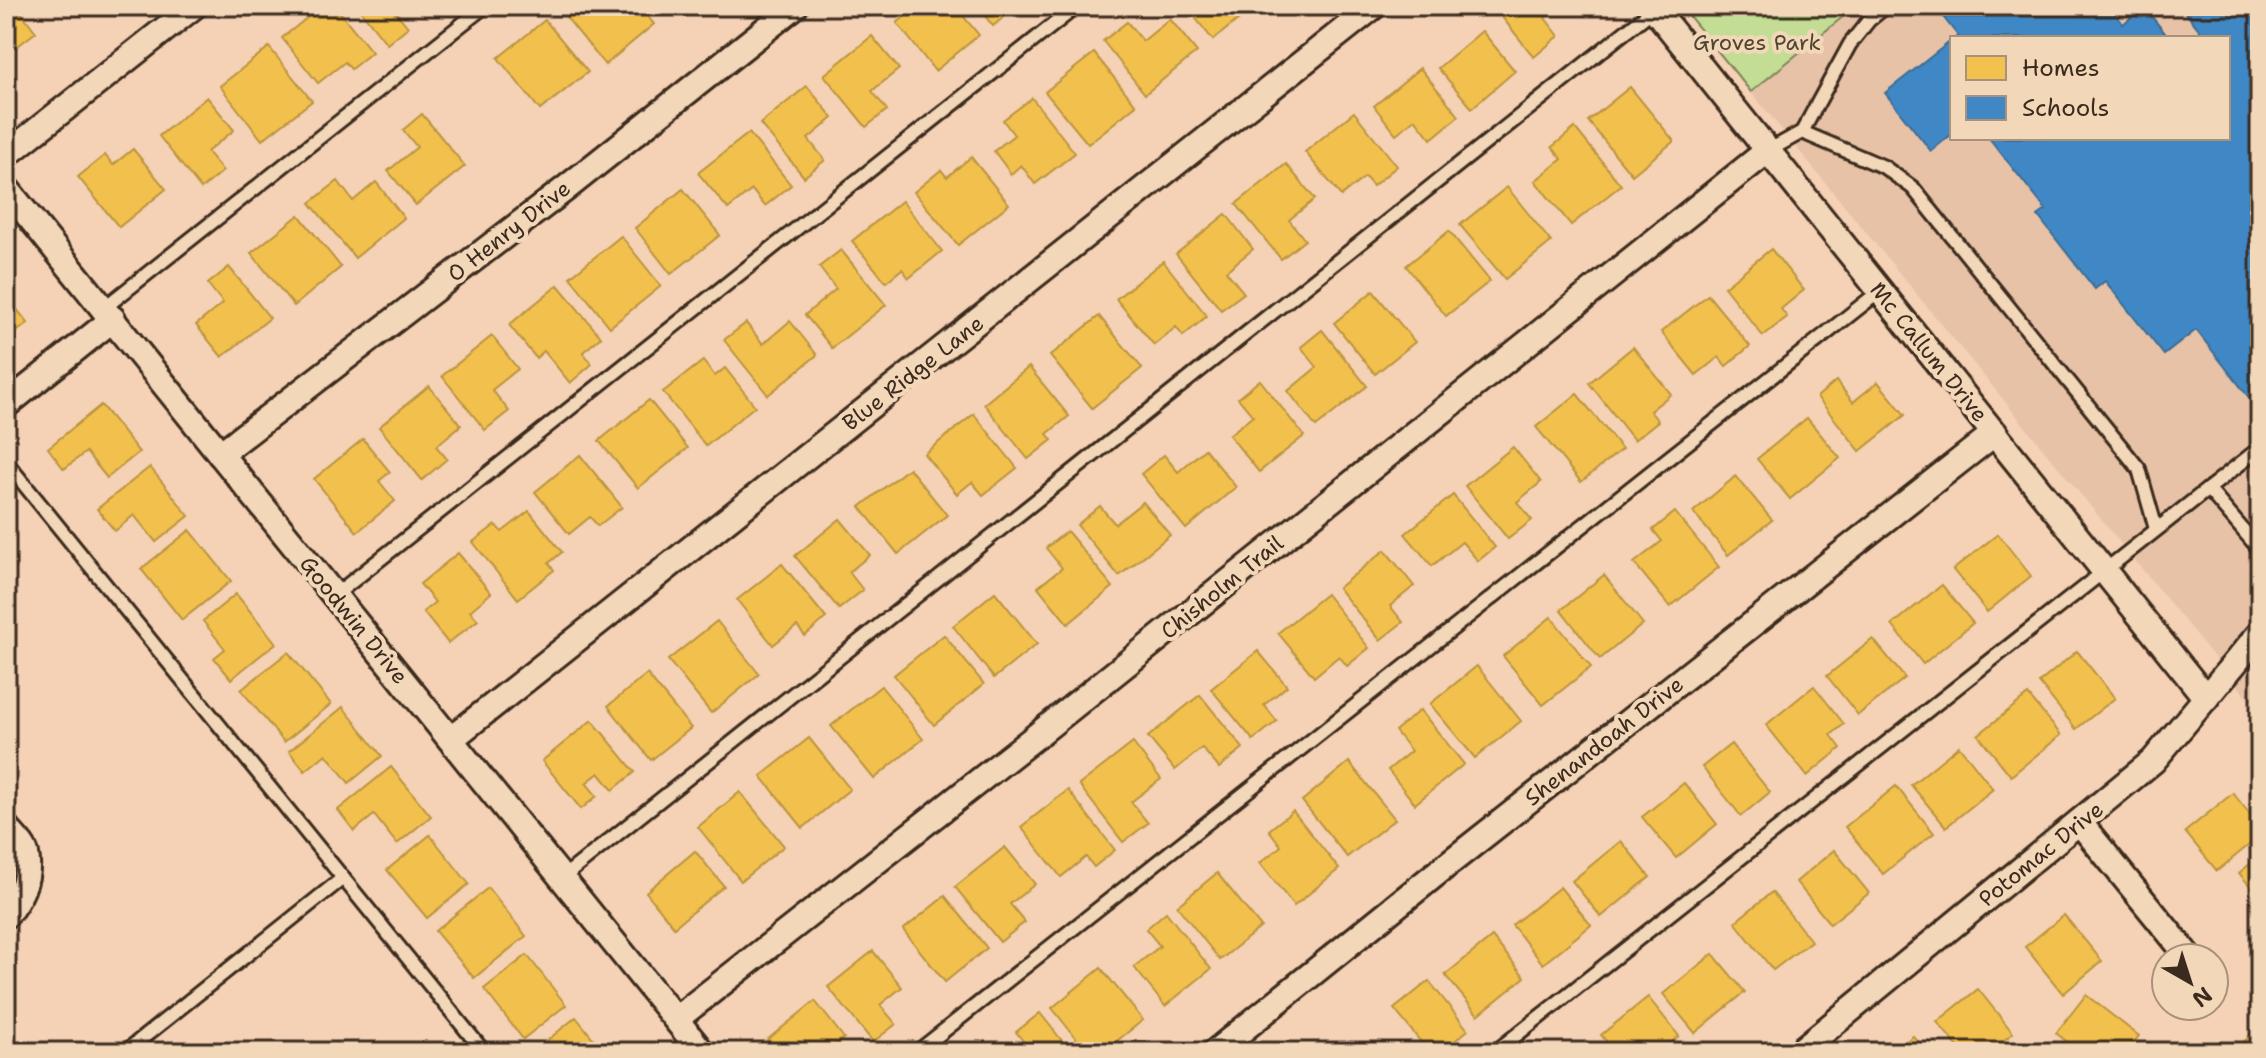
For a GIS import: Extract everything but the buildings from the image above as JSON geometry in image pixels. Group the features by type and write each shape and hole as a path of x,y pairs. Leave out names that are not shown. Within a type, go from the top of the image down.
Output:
{"street":[{"path":"6,155 194,6"},
{"name":"O Henry Drive","path":"220,454 565,189 795,6"},
{"name":"Blue Ridge Lane","path":"451,739 1374,6"},
{"name":"Mc Callum Drive","path":"1653,7 2206,698"},
{"name":"Chisholm Trail","path":"676,1019 1048,727 1766,152"},
{"name":"Goodwin Drive","path":"6,188 702,1052"},
{"path":"6,405 108,314"},
{"name":"Shenandoah Drive","path":"1215,1052 1995,433"},
{"name":"Potomac Drive","path":"1799,1052 2153,761 2260,633"},
{"path":"2080,823 2177,942"},
{"path":"6,827 26,852 26,886 6,915"}],"lane":[{"path":"108,314 485,6"},
{"path":"335,595 1077,6"},
{"path":"1766,152 1802,132 1850,44 1869,20 1886,6"},
{"path":"562,878 1653,7"},
{"path":"1802,132 1884,167 1913,188 2139,469 2156,529"},
{"path":"917,1052 1880,291"},
{"path":"1495,1052 2260,448"},
{"path":"6,462 484,1052"},
{"path":"2208,489 2260,550"},
{"path":"125,1052 343,878"}],"shaded area":[{"path":"1856,6 2260,6 2260,689 2250,701 1751,92"}],"green space":[{"name":"Groves Park","path":"1681,6 1856,6 1751,92"}]}
